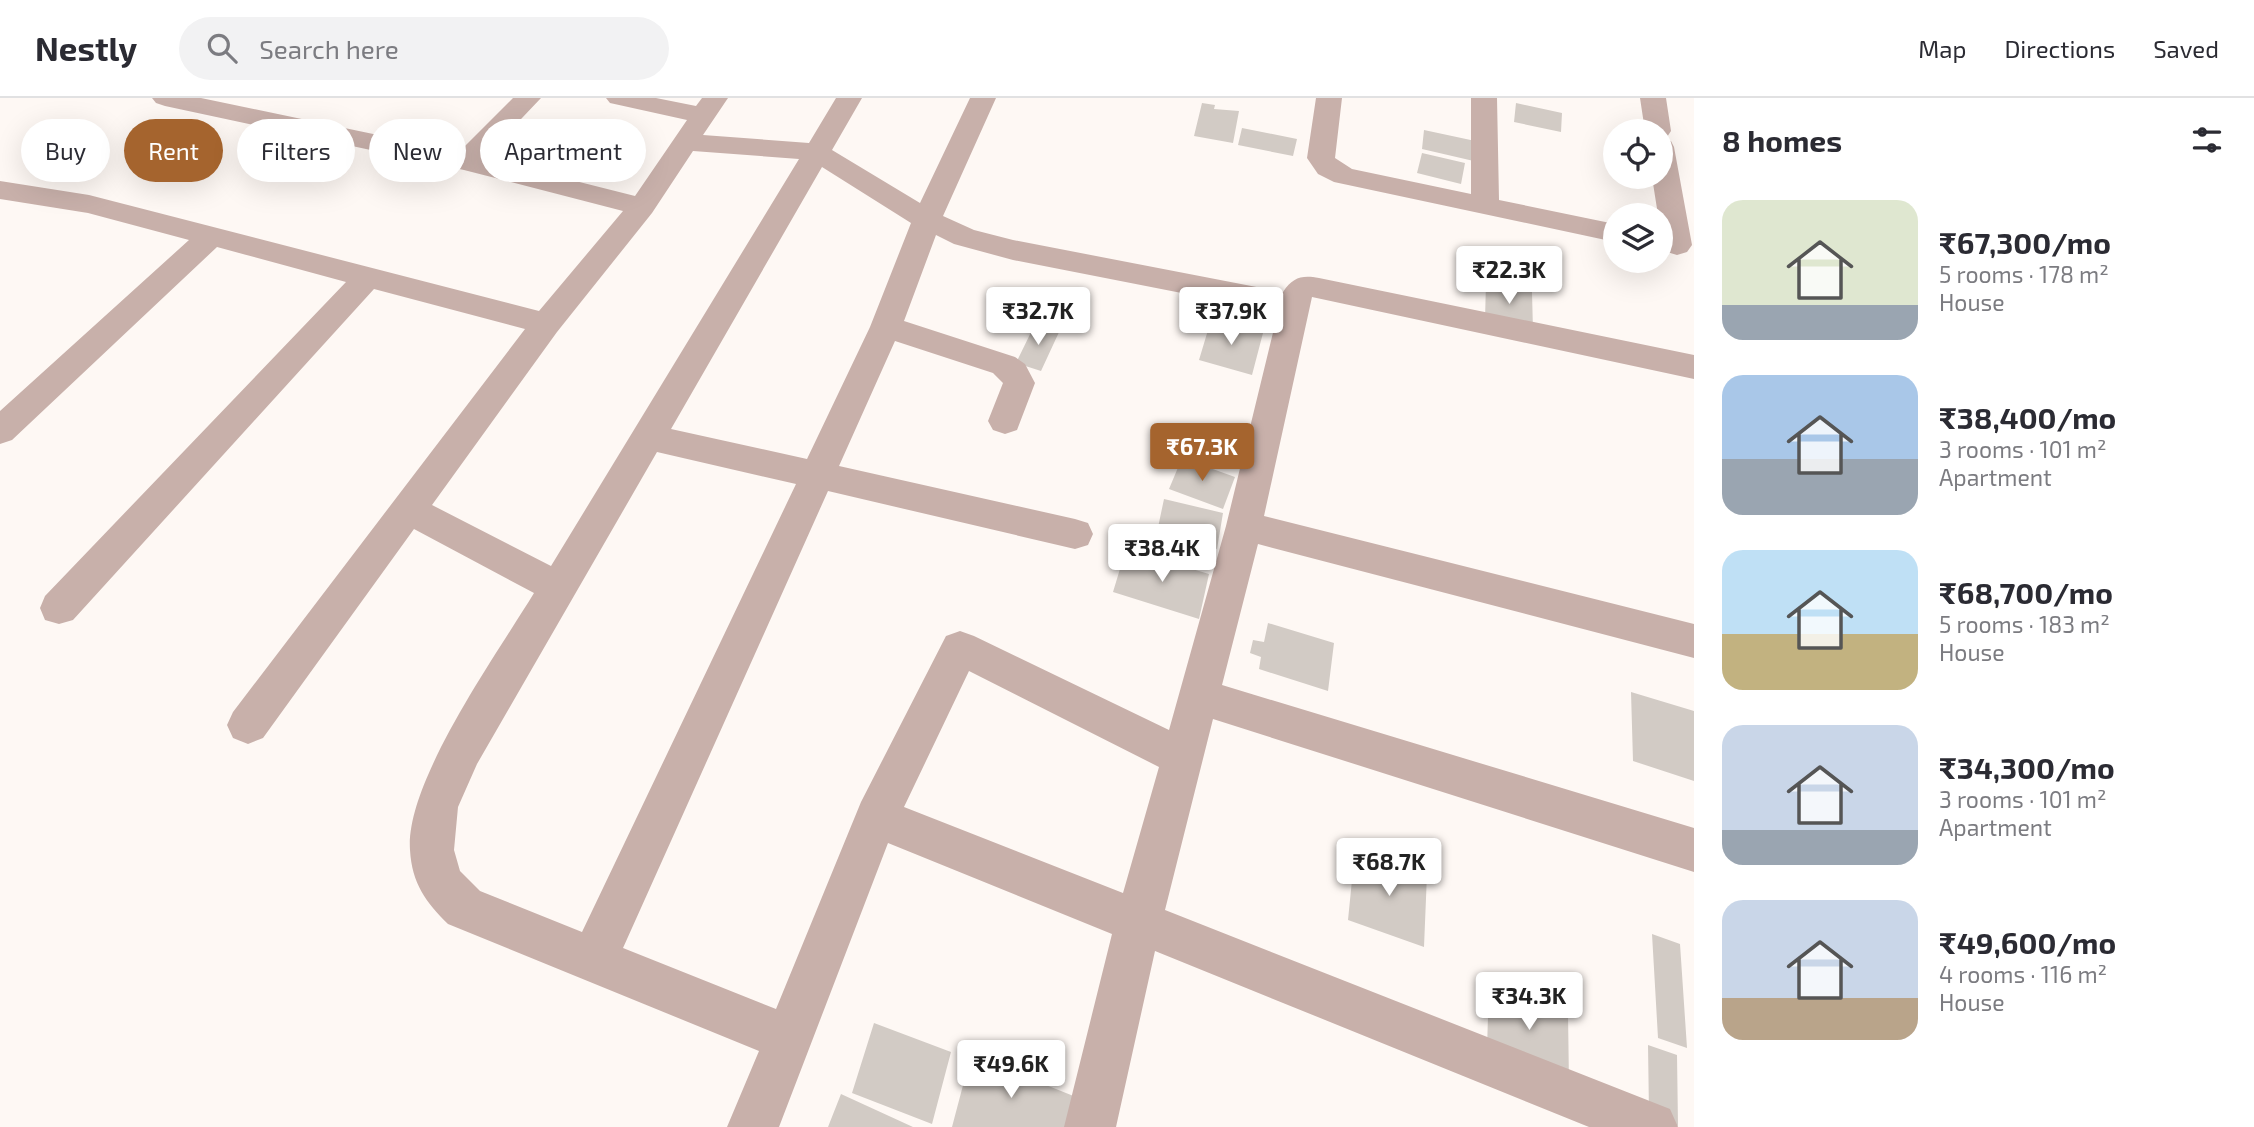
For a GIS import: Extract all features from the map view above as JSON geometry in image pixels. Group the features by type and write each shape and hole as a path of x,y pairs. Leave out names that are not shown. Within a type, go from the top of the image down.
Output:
{"street":[{"path":"165,98 369,142"},
{"path":"466,161 528,98"},
{"path":"248,725 546,324 642,207 710,107 619,98"},
{"path":"788,1038 464,908 440,884 432,850 436,807 462,750 650,438 849,98"},
{"path":"593,960 886,327 927,219 983,98"},
{"path":"1484,98 1485,206"},
{"path":"1653,98 1656,119"},
{"path":"1320,100 1321,158 1328,168 1344,176 1603,231"},
{"path":"685,143 816,152 927,219 964,237 1013,250 1295,305"},
{"path":"466,162 642,207"},
{"path":"1668,189 1677,245"},
{"path":"0,190 89,204 546,324"},
{"path":"0,431 212,236"},
{"path":"59,608 368,278"},
{"path":"1090,1127 1139,920 1244,526 1298,293 1304,286 1319,288 1694,367"},
{"path":"886,327 1004,365 1014,372 1019,383 1005,421"},
{"path":"650,438 1075,534"},
{"path":"408,509 559,589"},
{"path":"1244,526 1694,641"},
{"path":"754,1127 876,817 961,648 1182,757"},
{"path":"1198,696 1694,850"},
{"path":"876,817 1652,1127"}],"building":[{"path":"1202,103 1215,105 1214,109 1239,111 1233,143 1194,136"},
{"path":"1516,103 1562,113 1561,132 1514,122"},
{"path":"1242,128 1297,139 1293,156 1238,145"},
{"path":"1424,130 1480,142 1478,162 1422,149"},
{"path":"1422,153 1465,163 1461,184 1417,173"},
{"path":"1486,282 1532,292 1533,331 1485,320"},
{"path":"1211,320 1263,333 1252,375 1199,360"},
{"path":"1036,322 1060,330 1041,371 1016,363"},
{"path":"1182,458 1235,477 1223,509 1169,489"},
{"path":"1164,499 1223,513 1217,549 1203,545 1200,563 1153,551"},
{"path":"1126,549 1209,574 1199,619 1113,592"},
{"path":"1268,623 1334,643 1328,691 1259,669 1261,657 1250,653 1253,640 1264,642"},
{"path":"1631,692 1694,711 1694,781 1633,761"},
{"path":"1355,850 1427,874 1424,947 1348,920"},
{"path":"1652,934 1680,944 1687,1048 1658,1038"},
{"path":"1489,983 1568,1013 1569,1083 1487,1049"},
{"path":"874,1023 951,1052 932,1124 852,1093"},
{"path":"1648,1045 1677,1055 1678,1126 1649,1114"},
{"path":"971,1055 1081,1099 1075,1127 952,1127"},
{"path":"841,1094 913,1127 828,1127"}]}
